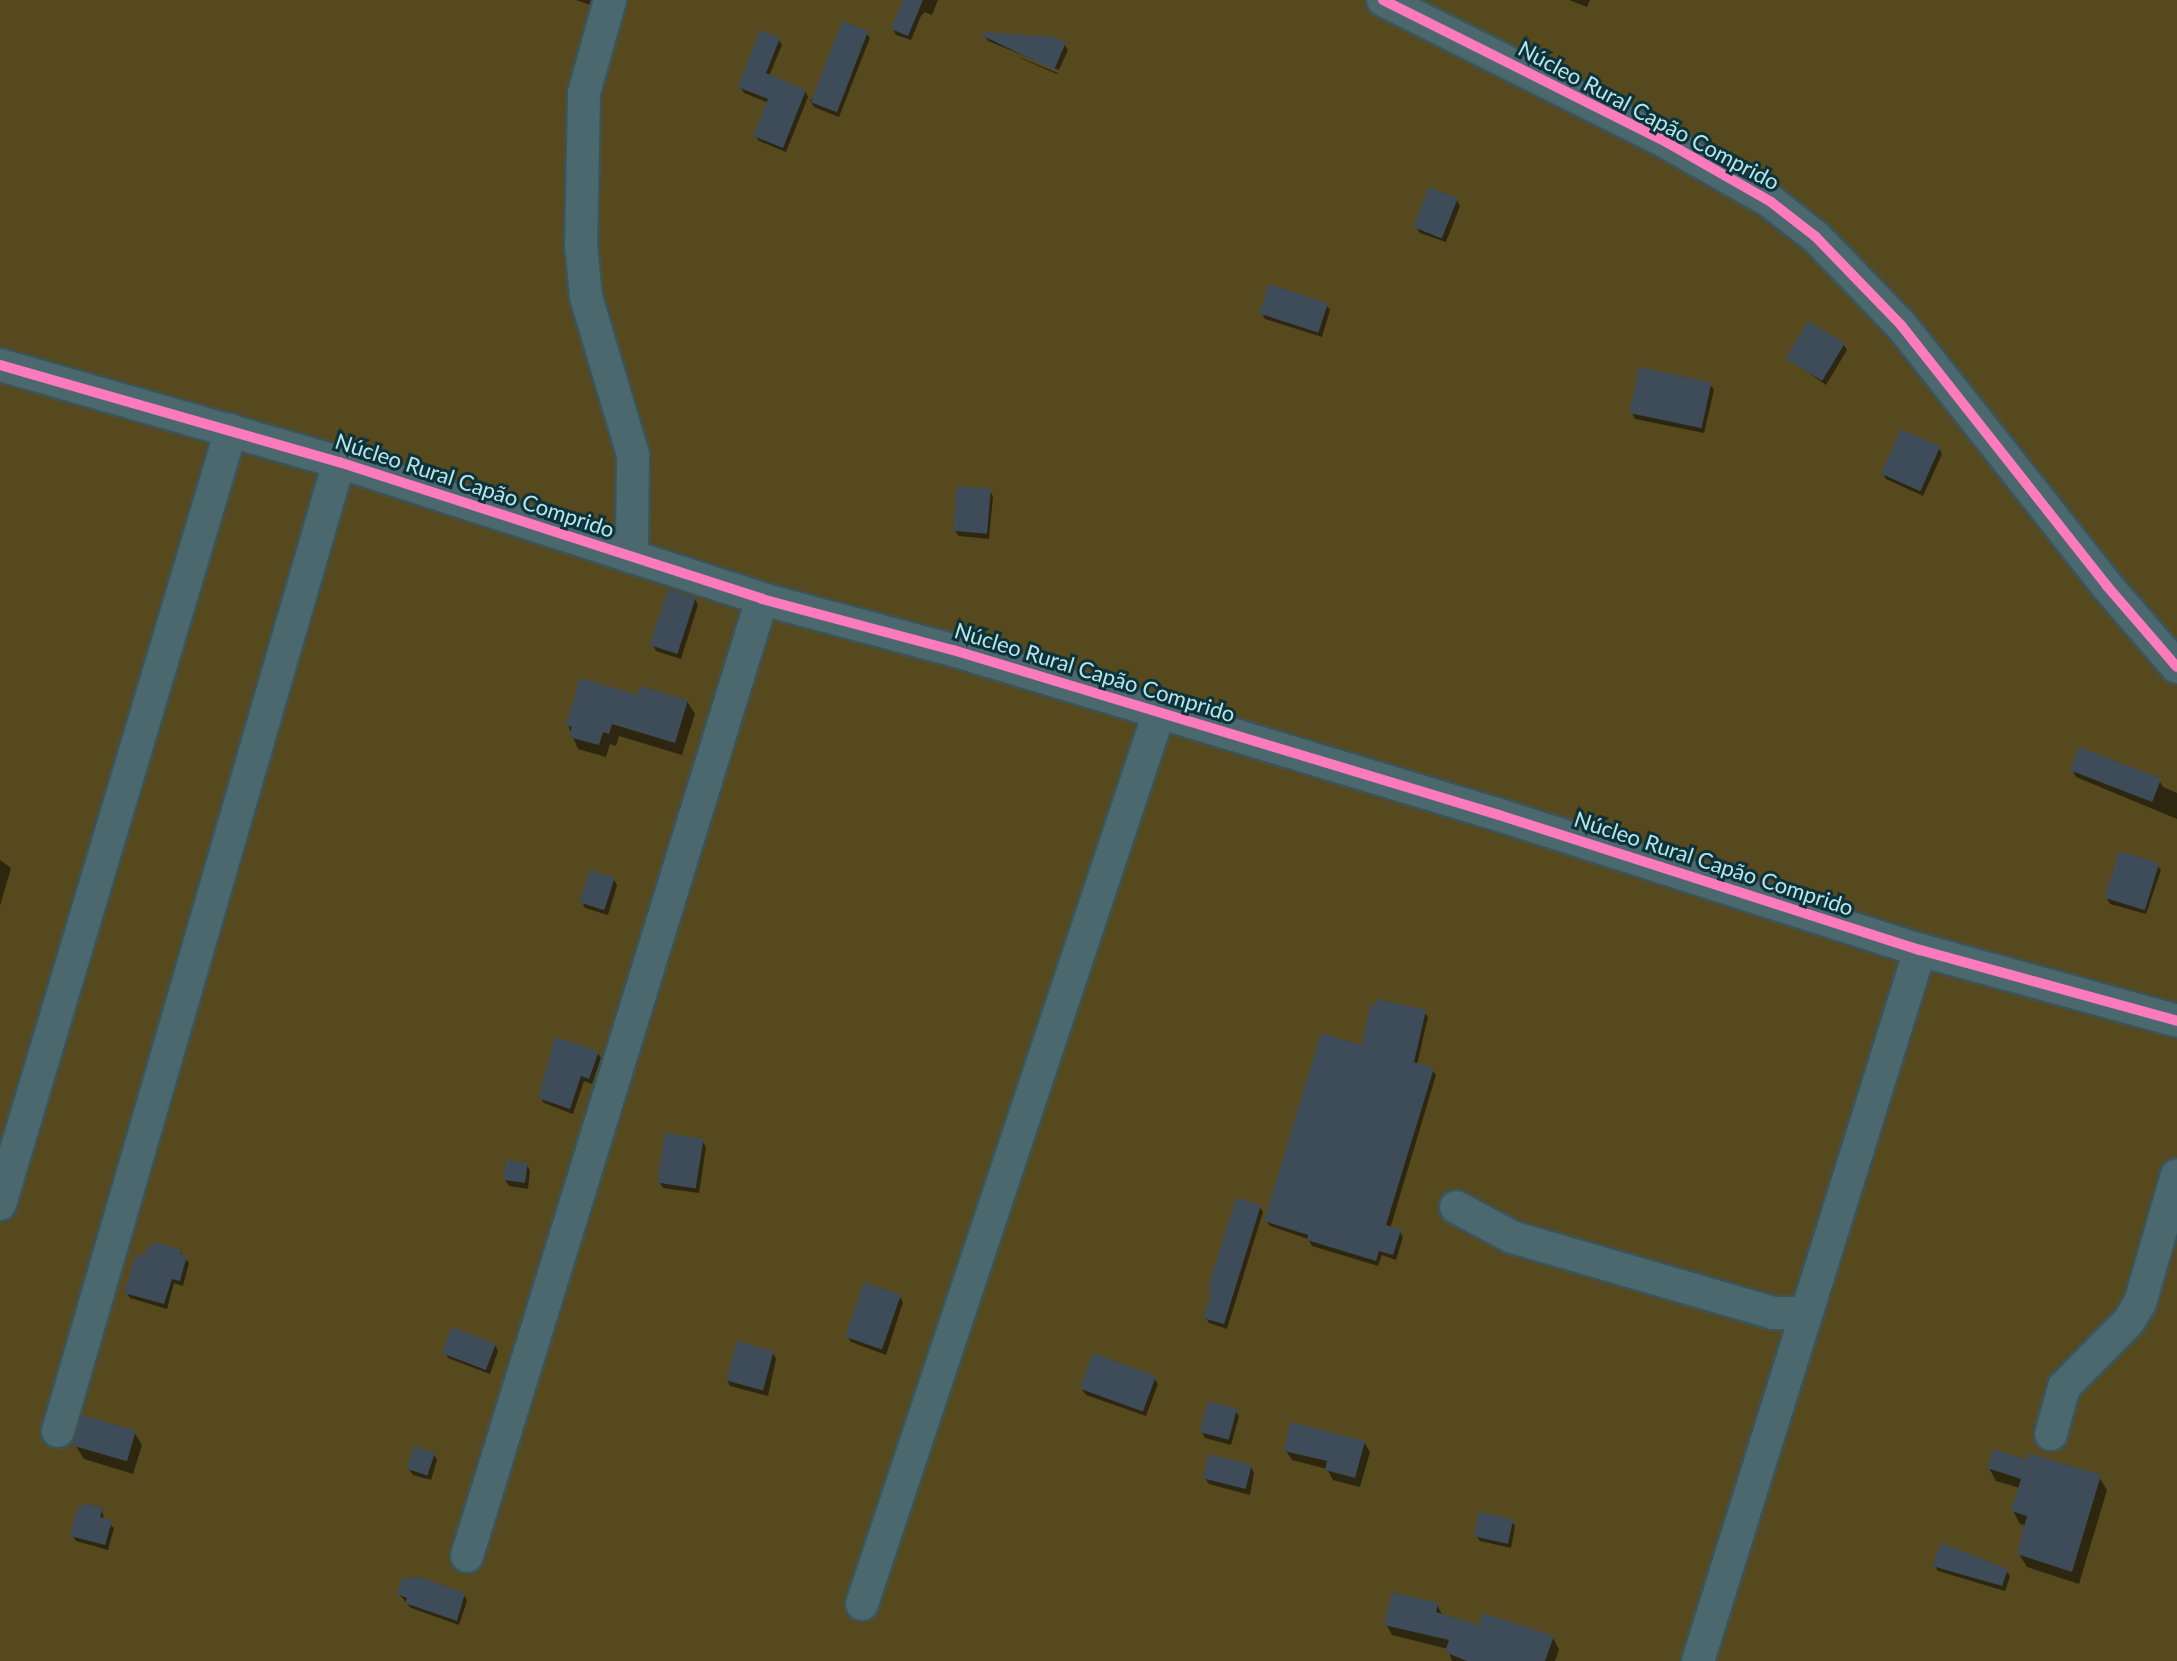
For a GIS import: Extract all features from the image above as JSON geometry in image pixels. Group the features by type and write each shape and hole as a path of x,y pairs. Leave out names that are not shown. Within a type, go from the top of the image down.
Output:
{"street":[{"path":"610,0 584,93 581,245 586,297 633,455 632,557"},
{"name":"Núcleo Rural Capão Comprido","path":"1383,0 1666,142 1771,202 1816,237 1901,325 2107,586 2177,667"},
{"name":"Núcleo Rural Capão Comprido","path":"0,365 339,462 762,599 953,650 1499,815 1920,950 2177,1021"},
{"path":"0,1204 231,430"},
{"path":"58,1431 339,462"},
{"path":"467,1556 762,599"},
{"path":"862,1604 1159,713"},
{"path":"1698,1661 1920,950"},
{"path":"2051,1434 2064,1387 2129,1321 2140,1303 2177,1175"},
{"path":"1456,1207 1512,1237 1773,1313 1805,1313"}],"shaded area":[{"path":"0,0 2177,0 2177,1661 0,1661"}],"building":[{"path":"903,0 923,0 908,36 891,29"},
{"path":"842,21 868,31 837,112 811,102"},
{"path":"760,30 780,38 766,73 806,90 783,148 753,136 768,99 738,87"},
{"path":"983,32 1053,37 1066,42 1054,70 983,36"},
{"path":"1429,187 1458,199 1442,238 1413,227"},
{"path":"1269,284 1328,303 1318,333 1259,313"},
{"path":"1808,321 1845,343 1822,381 1785,359"},
{"path":"1639,367 1711,382 1702,428 1629,413"},
{"path":"1901,429 1940,446 1920,491 1881,474"},
{"path":"957,486 991,489 987,534 953,531"},
{"path":"668,589 696,598 677,654 650,645"},
{"path":"580,678 638,695 640,686 688,700 675,743 612,724 609,734 603,732 599,745 569,737 572,727 566,725"},
{"path":"2079,747 2161,779 2152,802 2070,770"},
{"path":"2119,851 2159,863 2145,910 2105,898"},
{"path":"590,870 615,878 604,910 579,902"},
{"path":"1377,999 1426,1010 1414,1062 1434,1068 1386,1225 1401,1230 1393,1255 1379,1251 1376,1261 1307,1240 1308,1235 1264,1221 1321,1033 1362,1045 1370,1005 1375,1006"},
{"path":"555,1037 599,1051 589,1079 581,1076 570,1109 538,1098"},
{"path":"665,1133 704,1139 696,1188 657,1182"},
{"path":"506,1160 528,1163 525,1183 503,1180"},
{"path":"1236,1198 1261,1205 1224,1324 1203,1318 1211,1294 1208,1293 1211,1277"},
{"path":"154,1242 182,1250 180,1254 187,1256 180,1281 172,1279 164,1304 124,1293 136,1254 144,1256 148,1244 153,1246"},
{"path":"864,1282 901,1295 882,1350 845,1337"},
{"path":"452,1327 496,1344 486,1370 442,1353"},
{"path":"737,1341 774,1351 763,1390 726,1381"},
{"path":"1093,1353 1156,1376 1143,1412 1080,1389"},
{"path":"1208,1401 1237,1409 1229,1440 1200,1432"},
{"path":"82,1415 136,1430 127,1461 73,1446"},
{"path":"1290,1422 1365,1441 1355,1478 1325,1470 1327,1461 1284,1451"},
{"path":"414,1446 435,1453 428,1476 407,1469"},
{"path":"1993,1449 2027,1460 2028,1453 2101,1475 2072,1572 2017,1554 2027,1516 2011,1511 2021,1479 1987,1468"},
{"path":"1209,1454 1252,1465 1246,1489 1203,1478"},
{"path":"84,1503 103,1508 100,1517 112,1521 105,1545 70,1536 78,1506 83,1507"},
{"path":"1479,1512 1513,1519 1508,1544 1474,1536"},
{"path":"1941,1543 2008,1569 2002,1586 1932,1566"},
{"path":"419,1577 465,1593 457,1621 405,1603 407,1598 397,1594 402,1578"},
{"path":"1392,1592 1438,1603 1436,1612 1479,1625 1483,1613 1554,1636 1545,1661 1467,1661 1445,1652 1449,1640 1384,1625"}],"cycle path":[{"path":"1383,0 1666,142 1771,202 1816,237 1901,325 2107,586 2177,667"},
{"path":"0,365 339,462 762,599 953,650 1499,815 1920,950 2177,1021"}]}
